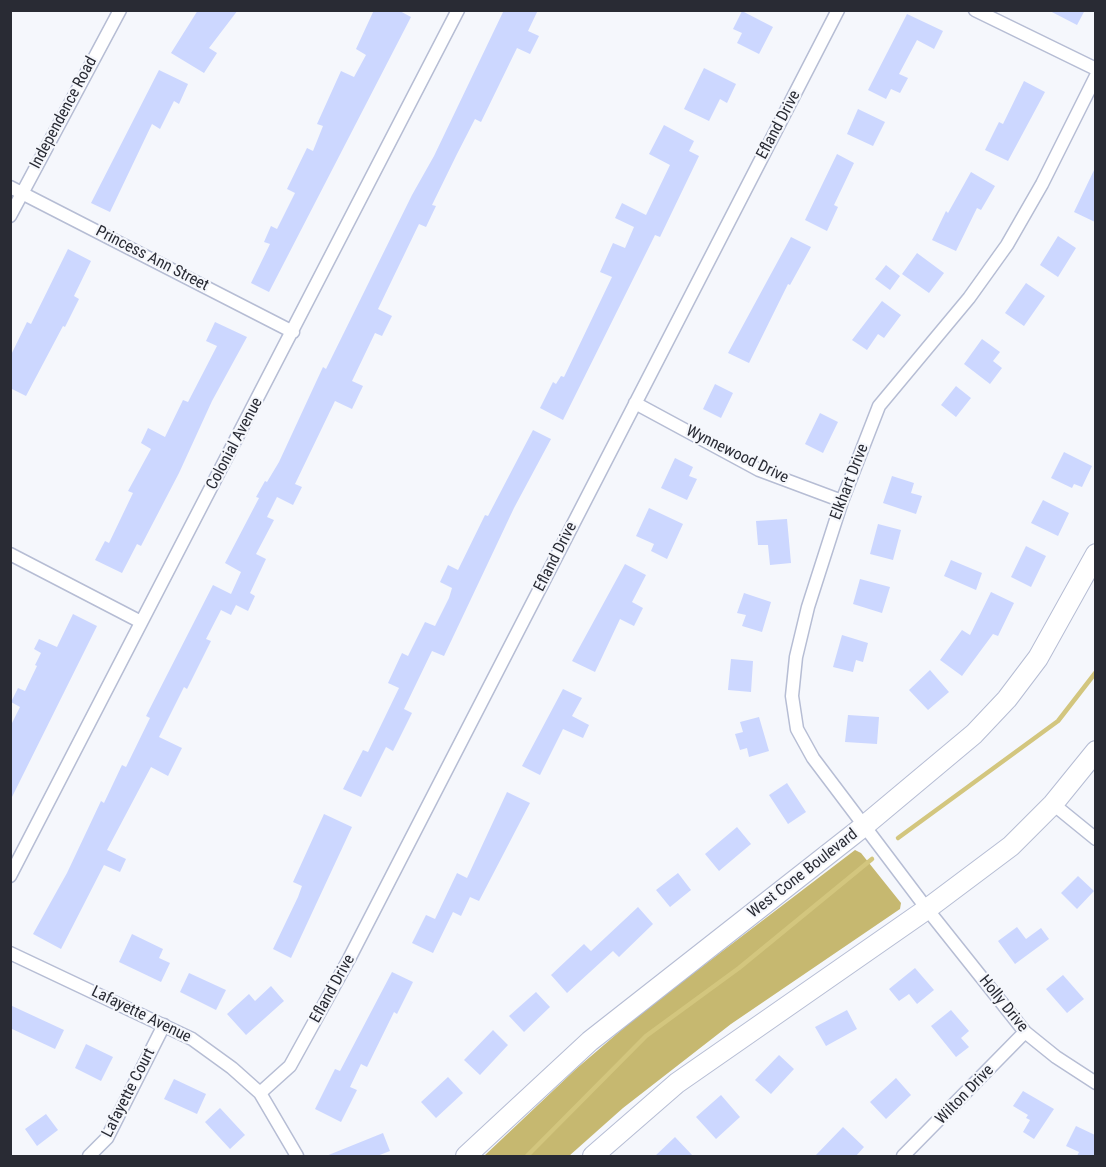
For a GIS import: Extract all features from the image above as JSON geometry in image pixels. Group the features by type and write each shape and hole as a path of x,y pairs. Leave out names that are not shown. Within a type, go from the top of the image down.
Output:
{"main road":[{"name":"West Cone Boulevard","path":"466,1156 622,1014 864,826 974,734 1007,699 1038,658 1095,554"},
{"path":"593,1156 677,1083 927,909 1011,846 1053,804 1095,751"}],"street":[{"name":"Independence Road","path":"10,216 120,10"},
{"name":"Colonial Avenue","path":"10,876 458,10"},
{"name":"Efland Drive","path":"260,1093 290,1066 349,959 838,10"},
{"path":"975,10 1095,69"},
{"name":"Elkhart Drive","path":"927,909 813,758 797,729 792,696 796,657 842,501 879,406 969,298 1007,245 1042,184 1095,76"},
{"name":"Princess Ann Street","path":"10,187 293,332"},
{"name":"Wynnewood Drive","path":"635,403 759,470 842,501"},
{"path":"10,554 141,622"},
{"path":"1053,804 1095,839"},
{"name":"Holly Drive","path":"927,909 1025,1032 1056,1057 1095,1083"},
{"name":"Lafayette Avenue","path":"10,953 192,1039 232,1068 260,1093 297,1156"},
{"name":"Lafayette Court","path":"89,1156 107,1138 164,1025"},
{"name":"Wilton Drive","path":"903,1156 1025,1032"}],"shaded area":[{"path":"855,850 861,853 901,903 900,909 731,1024 623,1108 569,1156 484,1156 576,1069 640,1014"}],"building":[{"path":"198,10 238,10 209,48 217,53 204,73 171,53"},
{"path":"374,10 398,10 411,17 269,292 251,283 270,244 264,242 271,226 277,229 295,193 287,189 307,148 313,151 323,126 317,124 341,71 354,77 366,55 356,49"},
{"path":"504,10 538,10 528,31 539,36 530,54 517,48 481,122 475,119 457,154 432,205 436,206 426,227 419,224 378,309 392,316 382,336 375,333 352,381 363,386 352,409 335,401 295,484 302,487 293,505 277,497 267,517 274,520 256,554 266,559 250,593 255,596 248,611 236,605 231,615 221,610 206,639 211,641 187,689 184,687 159,737 182,748 168,776 151,767 107,850 126,859 120,872 104,865 61,949 33,934 67,873 101,801 104,803 122,765 126,767 150,718 146,716 213,585 231,594 241,572 225,563 259,498 256,497 279,462 323,367 326,369 412,195 434,156"},
{"path":"1048,10 1085,10 1077,25"},
{"path":"742,11 773,27 759,54 737,43 742,33 733,29"},
{"path":"907,14 943,31 934,49 917,40 899,74 908,78 900,93 891,89 886,99 868,90"},
{"path":"704,68 736,84 727,103 720,99 709,121 684,109"},
{"path":"159,70 188,84 179,104 174,101 160,129 152,124 110,212 91,203"},
{"path":"1024,81 1045,92 1008,161 985,150 999,122 1003,124"},
{"path":"858,109 885,122 873,146 847,134"},
{"path":"664,125 694,141 689,151 699,156 660,237 655,235 563,420 540,408 553,382 556,384 561,376 564,377 612,277 600,272 613,243 625,248 634,227 615,218 622,203 646,215 670,165 649,154"},
{"path":"837,154 854,163 834,205 838,207 827,231 805,220"},
{"path":"1095,168 1095,222 1074,212"},
{"path":"971,172 995,186 981,210 977,208 956,251 932,240 946,211 948,213"},
{"path":"1058,236 1076,248 1058,277 1040,265"},
{"path":"791,237 811,247 790,285 788,284 749,363 728,353"},
{"path":"68,249 91,261 74,296 79,299 26,396 10,388 10,357 27,322 31,324"},
{"path":"917,253 944,273 929,293 902,274"},
{"path":"886,265 900,276 890,290 875,279"},
{"path":"1026,283 1045,296 1024,326 1005,313"},
{"path":"882,301 901,315 884,338 878,334 867,350 852,340"},
{"path":"215,322 247,337 212,401 179,473 141,546 137,544 122,573 95,560 105,541 109,543 133,493 128,491 151,449 141,443 148,428 165,437 183,400 188,402 217,346 206,341"},
{"path":"982,339 1000,352 993,361 1002,368 990,384 964,364"},
{"path":"715,384 733,393 721,418 703,409"},
{"path":"956,386 971,398 956,417 941,405"},
{"path":"820,413 838,422 823,453 805,444"},
{"path":"533,430 551,439 514,508 444,656 432,651 404,709 412,713 393,751 386,747 361,797 343,789 363,750 368,752 399,688 388,683 402,653 408,656 425,622 435,626 449,598 452,588 440,582 448,565 458,570 485,515 488,516"},
{"path":"1064,452 1092,466 1082,487 1074,484 1072,488 1051,478"},
{"path":"675,458 693,467 689,476 697,479 687,500 661,488"},
{"path":"892,476 914,483 911,493 922,496 916,514 883,503"},
{"path":"1043,500 1069,513 1058,536 1031,523"},
{"path":"649,508 683,524 667,559 651,551 654,544 636,536"},
{"path":"787,519 791,563 770,565 768,545 758,545 756,521"},
{"path":"878,524 901,530 893,560 870,554"},
{"path":"1026,546 1046,556 1031,587 1011,577"},
{"path":"951,560 982,573 976,590 944,576"},
{"path":"625,564 646,575 632,602 643,608 634,626 620,619 595,672 572,661"},
{"path":"860,579 890,587 882,613 853,604"},
{"path":"991,592 1014,603 998,636 993,634 962,676 940,660 962,630 970,635"},
{"path":"744,593 771,602 762,632 742,626 746,615 737,613"},
{"path":"73,614 97,626 10,801 10,727 20,707 11,702 18,688 25,691 37,666 35,665 41,653 34,649 39,639 57,647"},
{"path":"842,635 868,643 863,662 856,660 853,672 833,667"},
{"path":"731,659 753,661 751,692 728,690"},
{"path":"930,670 949,692 928,710 909,690"},
{"path":"563,689 582,698 572,716 589,725 583,738 563,729 540,775 522,766"},
{"path":"848,715 879,717 877,744 845,742"},
{"path":"759,717 769,751 749,757 747,748 740,750 735,734 743,732 740,722"},
{"path":"787,783 806,812 788,824 769,795"},
{"path":"507,792 530,803 479,901 470,897 461,916 453,912 433,953 412,943 426,915 435,919 457,873 467,878"},
{"path":"324,814 352,827 291,958 273,949 298,897 302,886 293,882"},
{"path":"737,827 751,844 719,871 705,854"},
{"path":"678,873 691,890 670,907 656,890"},
{"path":"1078,876 1094,891 1077,909 1061,893"},
{"path":"638,907 653,924 619,957 613,951 567,993 551,975 584,944 591,951"},
{"path":"1017,927 1026,939 1041,928 1049,939 1015,964 998,941"},
{"path":"132,934 163,949 159,958 170,963 161,982 119,962"},
{"path":"915,968 934,990 917,1004 909,994 899,1001 889,989"},
{"path":"392,972 413,982 397,1014 394,1012 367,1067 361,1064 350,1087 357,1090 341,1122 315,1109 335,1069 340,1071"},
{"path":"189,973 226,990 216,1010 180,992"},
{"path":"1063,975 1084,999 1067,1013 1046,989"},
{"path":"271,986 284,1001 246,1035 227,1014 249,994 255,1001"},
{"path":"536,992 550,1007 524,1032 509,1016"},
{"path":"10,1005 64,1030 55,1049 10,1028"},
{"path":"847,1010 857,1029 826,1046 815,1027"},
{"path":"951,1010 969,1031 961,1038 969,1047 956,1057 931,1026"},
{"path":"493,1030 508,1045 480,1075 464,1060"},
{"path":"86,1044 113,1057 101,1081 75,1068"},
{"path":"779,1055 794,1069 771,1094 755,1080"},
{"path":"448,1077 463,1093 436,1118 421,1102"},
{"path":"896,1078 911,1095 886,1119 870,1102"},
{"path":"174,1079 206,1094 197,1114 164,1099"},
{"path":"1023,1091 1054,1109 1034,1139 1023,1132 1030,1120 1026,1118 1028,1115 1013,1106"},
{"path":"721,1095 740,1117 716,1139 696,1117"},
{"path":"220,1108 245,1135 230,1149 205,1122"},
{"path":"46,1114 58,1130 37,1146 25,1129"},
{"path":"1076,1126 1095,1135 1095,1156 1077,1156 1079,1152 1066,1146"},
{"path":"843,1127 864,1147 856,1156 815,1156"},
{"path":"383,1133 390,1151 377,1156 326,1156"},
{"path":"675,1137 693,1156 655,1156"}],"waterway":[{"path":"898,838 1058,721 1096,672"},
{"path":"527,1156 646,1036 739,968 872,859"}]}
